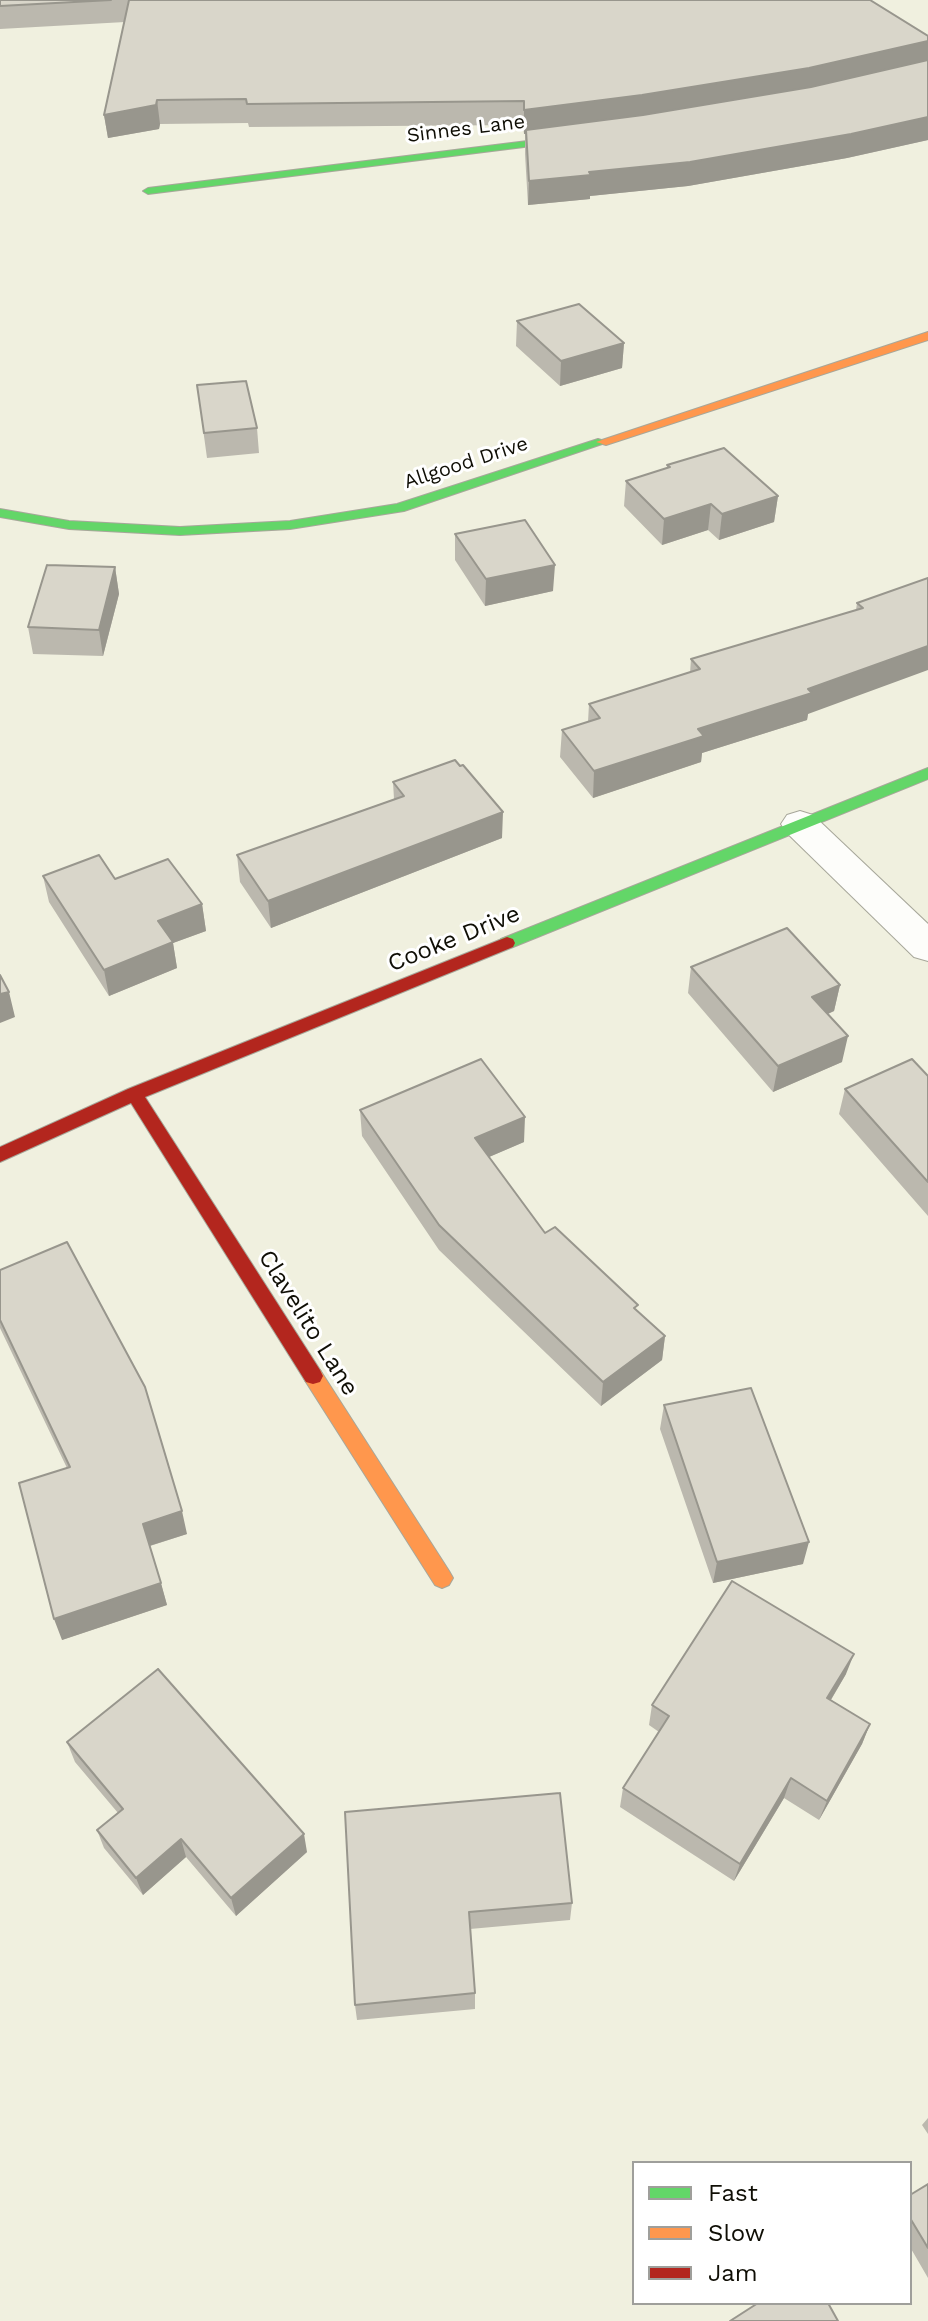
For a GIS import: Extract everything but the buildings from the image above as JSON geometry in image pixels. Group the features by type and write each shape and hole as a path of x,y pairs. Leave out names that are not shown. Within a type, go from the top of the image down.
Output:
{"street":[{"name":"Sinnes Lane","path":"148,191 595,135"},
{"name":"Allgood Drive","path":"0,513 69,525 180,531 290,525 399,508 928,336"},
{"name":"Cooke Drive","path":"0,1155 134,1094 928,773"},
{"path":"800,824 928,947"},
{"name":"Clavelito Lane","path":"134,1094 442,1578"}],"traffic: fast":[{"path":"148,191 584,137"},
{"path":"0,513 69,525 180,531 290,525 399,508 602,442"},
{"path":"507,943 928,773"}],"traffic: slow":[{"path":"602,442 928,336"},
{"path":"313,1376 442,1578"}],"traffic: jam":[{"path":"0,1155 134,1094 507,943"},
{"path":"134,1094 313,1376"}]}
